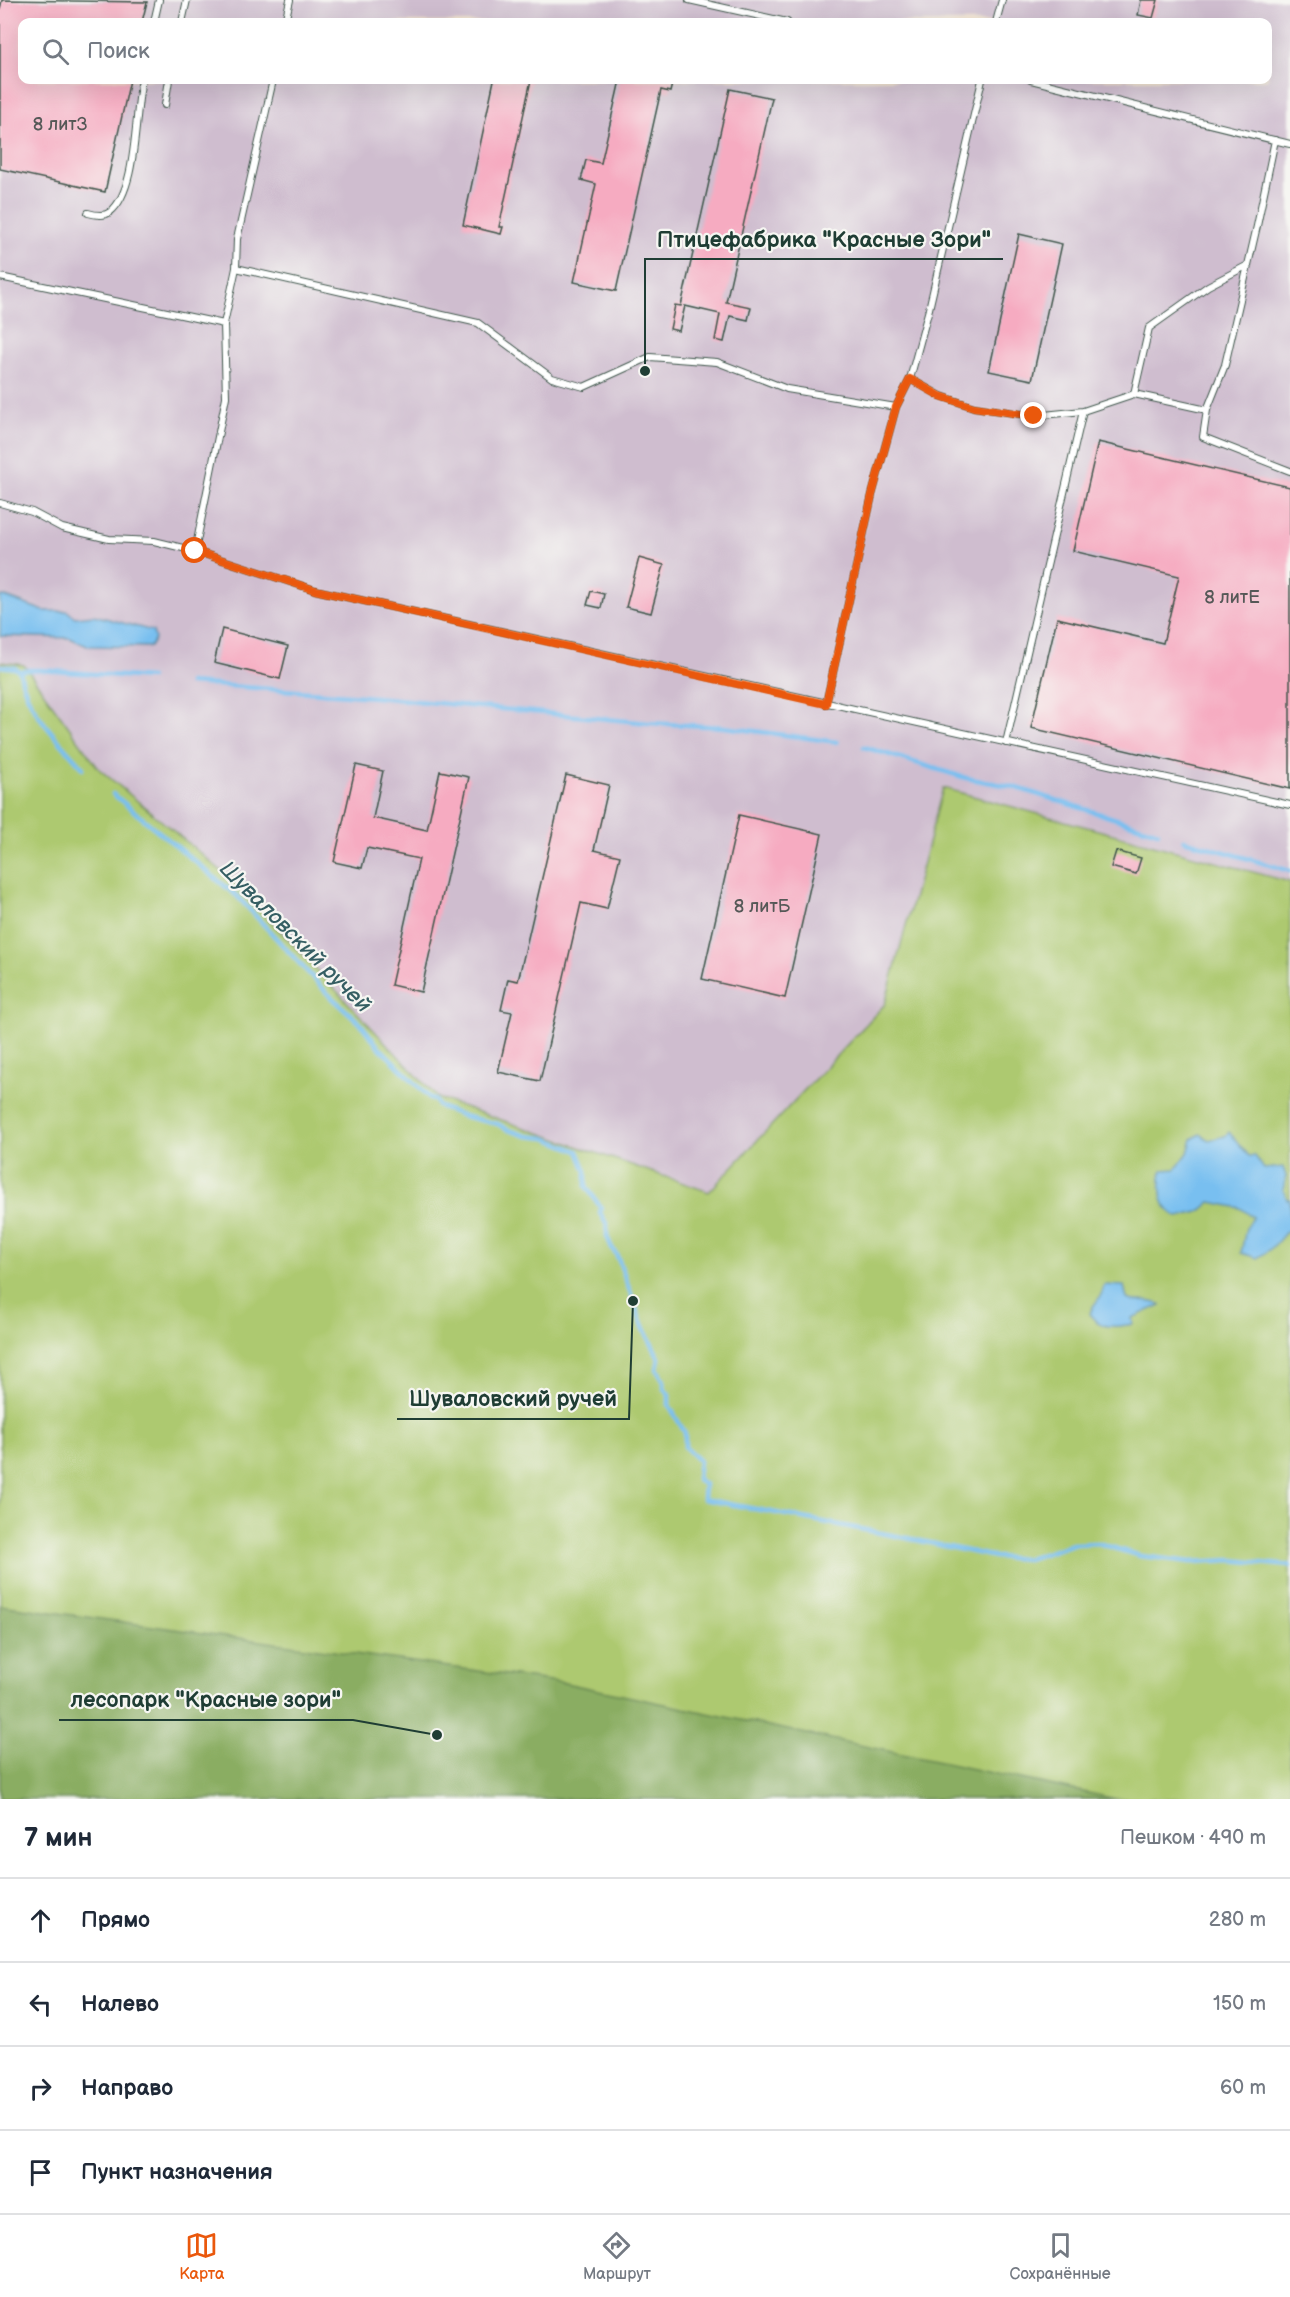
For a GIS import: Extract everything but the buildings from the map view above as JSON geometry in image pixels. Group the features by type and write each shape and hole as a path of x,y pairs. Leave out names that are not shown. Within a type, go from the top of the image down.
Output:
{"lane":[{"path":"155,18 159,0"},
{"path":"183,18 187,0"},
{"path":"286,18 290,0"},
{"path":"689,0 769,18"},
{"path":"997,18 1002,0"},
{"path":"88,213 99,216 109,214 121,200 136,129 141,84"},
{"path":"165,105 168,84"},
{"path":"195,551 226,397 224,324 236,268 237,239 272,84"},
{"path":"826,704 872,495 896,407 910,379 929,309 981,84"},
{"path":"1047,84 1290,144"},
{"path":"1275,140 1225,365 1207,410 1203,437 1290,471"},
{"path":"1134,394 1149,328 1208,286 1248,265"},
{"path":"236,268 478,323 552,378 584,387 651,357 717,362 787,389 896,407"},
{"path":"0,277 224,324"},
{"path":"910,379 940,396 974,407 1034,416 1083,411 1134,394 1207,410"},
{"path":"1006,743 1083,411"},
{"path":"0,503 32,512 62,528 109,539 154,541 195,551 315,590 1290,805"}],"shaded area":[{"path":"0,0 1290,0 1290,882 943,788 886,1004 709,1192 438,1098 230,878 99,769 24,665 0,662"}],"green space":[{"path":"0,662 24,665 99,769 230,878 438,1098 709,1192 885,1004 943,788 1290,882 1290,1799 0,1799"},
{"path":"0,1605 565,1683 1116,1799 0,1799"}],"water":[{"path":"3,596 44,611 67,611 75,617 94,615 153,631 155,639 150,647 87,646 70,638 0,636 0,597"},
{"path":"1229,1132 1249,1156 1255,1156 1264,1169 1283,1167 1286,1176 1283,1190 1287,1199 1290,1199 1290,1232 1286,1232 1270,1249 1257,1258 1241,1253 1246,1228 1253,1217 1240,1208 1211,1202 1199,1212 1178,1217 1167,1209 1162,1198 1162,1170 1176,1169 1188,1153 1192,1139 1200,1134 1209,1140 1225,1136"},
{"path":"1104,1285 1124,1286 1127,1299 1161,1305 1132,1318 1133,1324 1104,1325 1090,1315"}],"waterway":[{"path":"0,666 15,668 20,672 40,670 150,678"},
{"path":"20,672 23,686 36,712 83,768"},
{"path":"189,683 375,697 649,723 724,727 837,742"},
{"path":"864,747 966,778 1014,787 1158,832"},
{"name":"Шуваловский ручей","path":"113,794 237,896 327,993 360,1023 378,1046 430,1098 436,1101 438,1106 463,1116 498,1124 527,1136 545,1138 578,1151 586,1171 586,1186 601,1208 600,1213 607,1225 607,1236 618,1258 642,1325 659,1358 657,1369 664,1381 664,1389 669,1394 669,1405 685,1433 685,1447 699,1461 697,1479 704,1484 703,1499 995,1557 1028,1559 1073,1544 1098,1543 1140,1556 1191,1562 1232,1560 1290,1566"},
{"path":"1184,840 1290,871"}],"place":[{"name":"Птицефабрика \"Красные Зори\"","path":"645,371"},
{"name":"Шуваловский ручей","path":"633,1301"},
{"name":"лесопарк \"Красные зори\"","path":"437,1735"}],"route":[{"path":"195,551 315,590 826,704 872,495 896,407 910,379 940,396 974,407 1034,416"}]}
